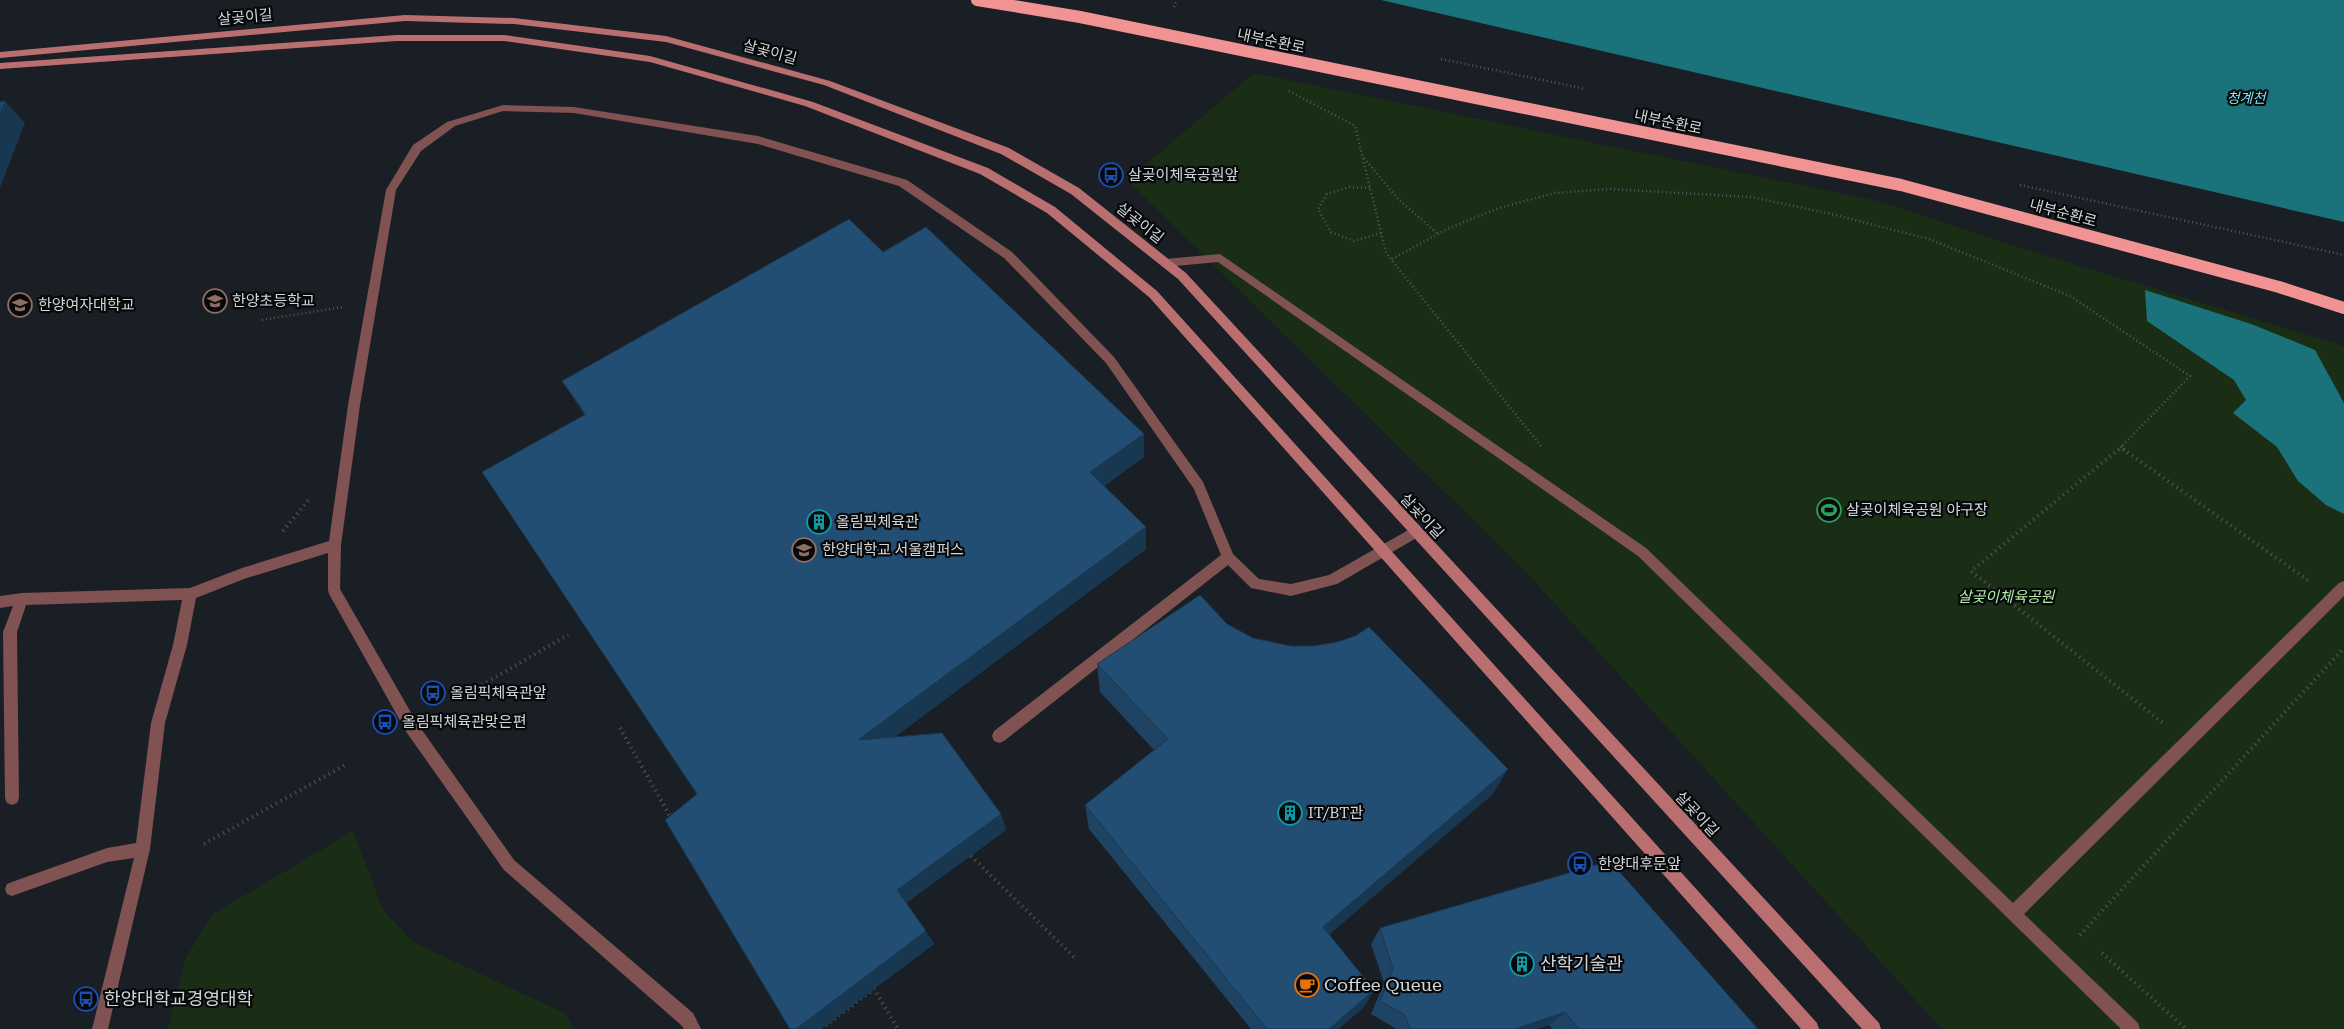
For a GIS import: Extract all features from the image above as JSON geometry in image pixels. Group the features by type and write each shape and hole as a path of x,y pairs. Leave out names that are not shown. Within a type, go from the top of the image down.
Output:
{"highway":[{"name":"내부순환로","path":"977,0 1080,17 1902,185 2269,284 2344,308"}],"main road":[{"name":"살곶이길","path":"0,55 405,18 514,21 666,39 827,83 1005,151 1075,191 1182,276 1873,1029"},
{"name":"살곶이길","path":"0,66 397,38 504,38 650,59 809,104 984,171 1051,210 1153,294 1811,1029"}],"lane":[{"path":"693,1029 687,1019 508,865 412,728 334,590 335,545 354,405 391,190 417,148 451,124 503,108 574,110 758,140 903,183 1008,255 1110,360 1199,486 1228,557 1256,584 1291,590 1332,580 1367,559 1384,553 1416,532"},
{"path":"1166,262 1190,262 1220,258 1642,552 2132,1029"},
{"path":"0,602 22,599 190,594 242,574 335,545"},
{"path":"999,736 1228,557"},
{"path":"2013,914 2344,587"},
{"path":"100,1029 143,849 158,723 180,645 190,594"},
{"path":"12,798 10,632 22,599"},
{"path":"12,888 107,855 143,849"}],"path":[{"path":"1288,90 1355,126 1386,253 1545,450"},
{"path":"1363,156 1380,180 1401,202 1421,222 1438,234"},
{"path":"1370,188 1349,187 1328,194 1318,209 1331,232 1354,241 1381,233"},
{"path":"1392,259 1438,234 1499,208 1555,193 1609,189 1678,191 1751,197 1827,213 1928,239 2070,296 2190,376 2121,447 1971,571 2187,742"},
{"path":"262,320 343,307 342,317"},
{"path":"2121,447 2333,598"},
{"path":"282,533 316,490"},
{"path":"482,685 568,634"},
{"path":"2088,941 2081,934 2344,648"},
{"path":"620,728 676,827"},
{"path":"204,844 347,764"},
{"path":"971,856 1075,958"},
{"path":"2095,947 2186,1029"},
{"path":"821,1029 874,989 898,1029"}],"green space":[{"name":"살곶이체육공원","path":"1254,73 1878,201 2037,253 2344,346 2344,1029 1942,1029 1523,569 1127,180"},
{"path":"353,831 383,910 413,942 566,1014 574,1029 168,1029 186,957 213,914"}],"water":[{"name":"청계천","path":"1381,0 2344,0 2344,222"},
{"path":"2145,290 2254,325 2315,350 2344,403 2344,514 2326,505 2298,481 2277,447 2233,413 2246,400 2234,380 2147,321"}],"building":[{"path":"5,101 0,114 0,102"},
{"name":"올림픽체육관","path":"849,219 883,252 926,227 1144,434 1090,472 1146,527 858,740 942,733 1001,814 897,890 926,931 796,1029 790,1029 665,820 697,794 482,472 586,414 562,381"},
{"name":"IT/BT관","path":"1200,595 1227,624 1253,638 1291,646 1314,646 1337,642 1355,636 1369,627 1508,769 1323,927 1374,990 1329,1029 1267,1029 1085,805 1168,739 1097,664"},
{"name":"산학기술관","path":"1610,861 1758,1029 1579,1029 1565,1012 1515,1029 1410,1029 1405,1015 1380,1001 1393,969 1380,928"}],"place":[{"name":"살곶이체육공원앞","path":"1111,175"},
{"name":"한양초등학교","path":"215,301"},
{"name":"한양여자대학교","path":"20,305"},
{"name":"살곶이체육공원 야구장","path":"1829,510"},
{"name":"올림픽체육관","path":"819,522"},
{"name":"한양대학교 서울캠퍼스","path":"804,550"},
{"name":"올림픽체육관앞","path":"433,693"},
{"name":"올림픽체육관맞은편","path":"385,722"},
{"name":"IT/BT관","path":"1290,813"},
{"name":"한양대후문앞","path":"1580,864"},
{"name":"산학기술관","path":"1522,964"},
{"name":"Coffee Queue","path":"1307,985"},
{"name":"한양대학교경영대학","path":"86,999"}]}
